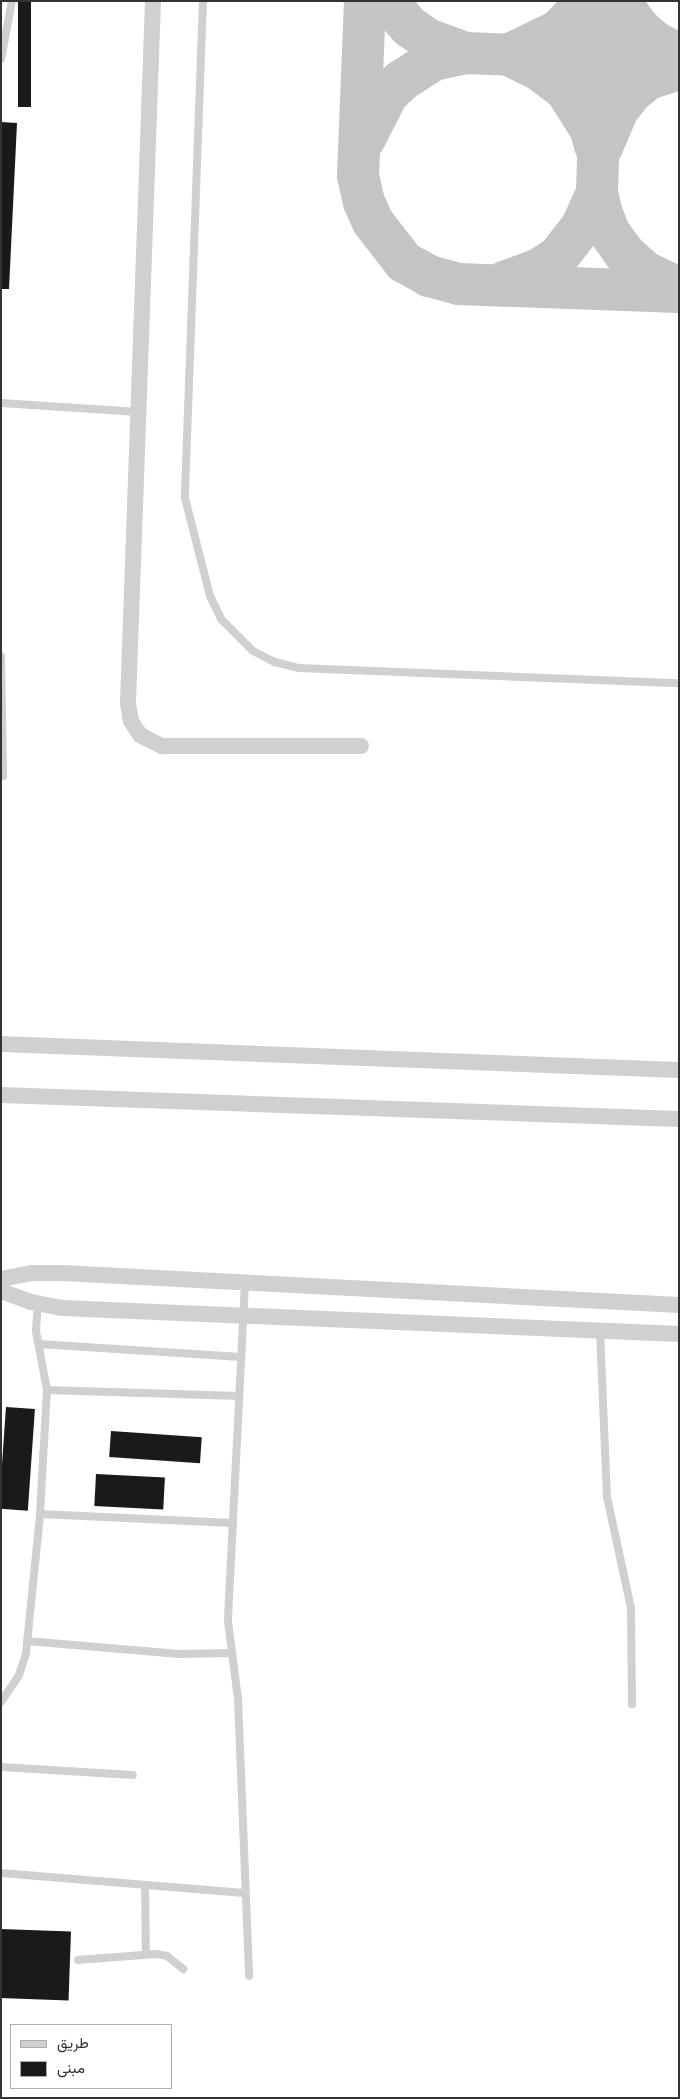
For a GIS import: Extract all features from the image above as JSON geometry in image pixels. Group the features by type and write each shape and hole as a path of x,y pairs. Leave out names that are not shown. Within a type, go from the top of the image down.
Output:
{"street":[{"path":"154,1 128,704 135,729 147,740 162,746 361,746"},
{"path":"1,1044 679,1070"},
{"path":"1,1095 679,1119"},
{"path":"1,1279 32,1274 62,1273 679,1305"},
{"path":"1,1291 38,1304 244,1316 679,1334"}],"lane":[{"path":"1,59 12,1"},
{"path":"203,1 185,498 210,596 221,619 253,651 275,662 299,668 679,683"},
{"path":"1,404 139,412"},
{"path":"1,656 3,776"},
{"path":"245,1283 228,1621 238,1699 248,1976"},
{"path":"1,1702 19,1675 27,1641 40,1514 47,1390 39,1344 38,1304"},
{"path":"600,1330 607,1497 631,1608 632,1704"},
{"path":"39,1344 241,1357"},
{"path":"47,1390 239,1396"},
{"path":"40,1514 234,1523"},
{"path":"27,1641 161,1652 231,1653"},
{"path":"1,1767 133,1775"},
{"path":"1,1872 244,1893"},
{"path":"145,1885 146,1953"},
{"path":"78,1960 146,1953 166,1956 183,1969"}],"building":[{"path":"18,1 31,1 31,107 18,107"},
{"path":"1,122 17,123 9,289 1,289"},
{"path":"6,1407 35,1409 28,1511 1,1509"},
{"path":"111,1431 202,1437 200,1463 109,1457"},
{"path":"96,1474 165,1478 163,1510 94,1506"},
{"path":"1,1929 71,1931 69,2000 1,1998"}],"taxiway":[{"path":"365,1 358,176 364,202 373,222 404,262 429,276 458,284 679,292"},
{"path":"387,1 410,27 427,39 465,53 679,61"},
{"path":"512,53 558,31 587,1"},
{"path":"603,1 597,192 601,211 609,232 624,253 645,272 679,288"},
{"path":"619,1 640,29 655,42 679,54"},
{"path":"364,140 387,95 401,81 433,60 465,53"},
{"path":"511,56 538,69 565,89 591,130 595,146"},
{"path":"602,147 617,111 632,92 648,79 679,69"},
{"path":"504,282 539,269 558,257 582,226 597,192"}]}
